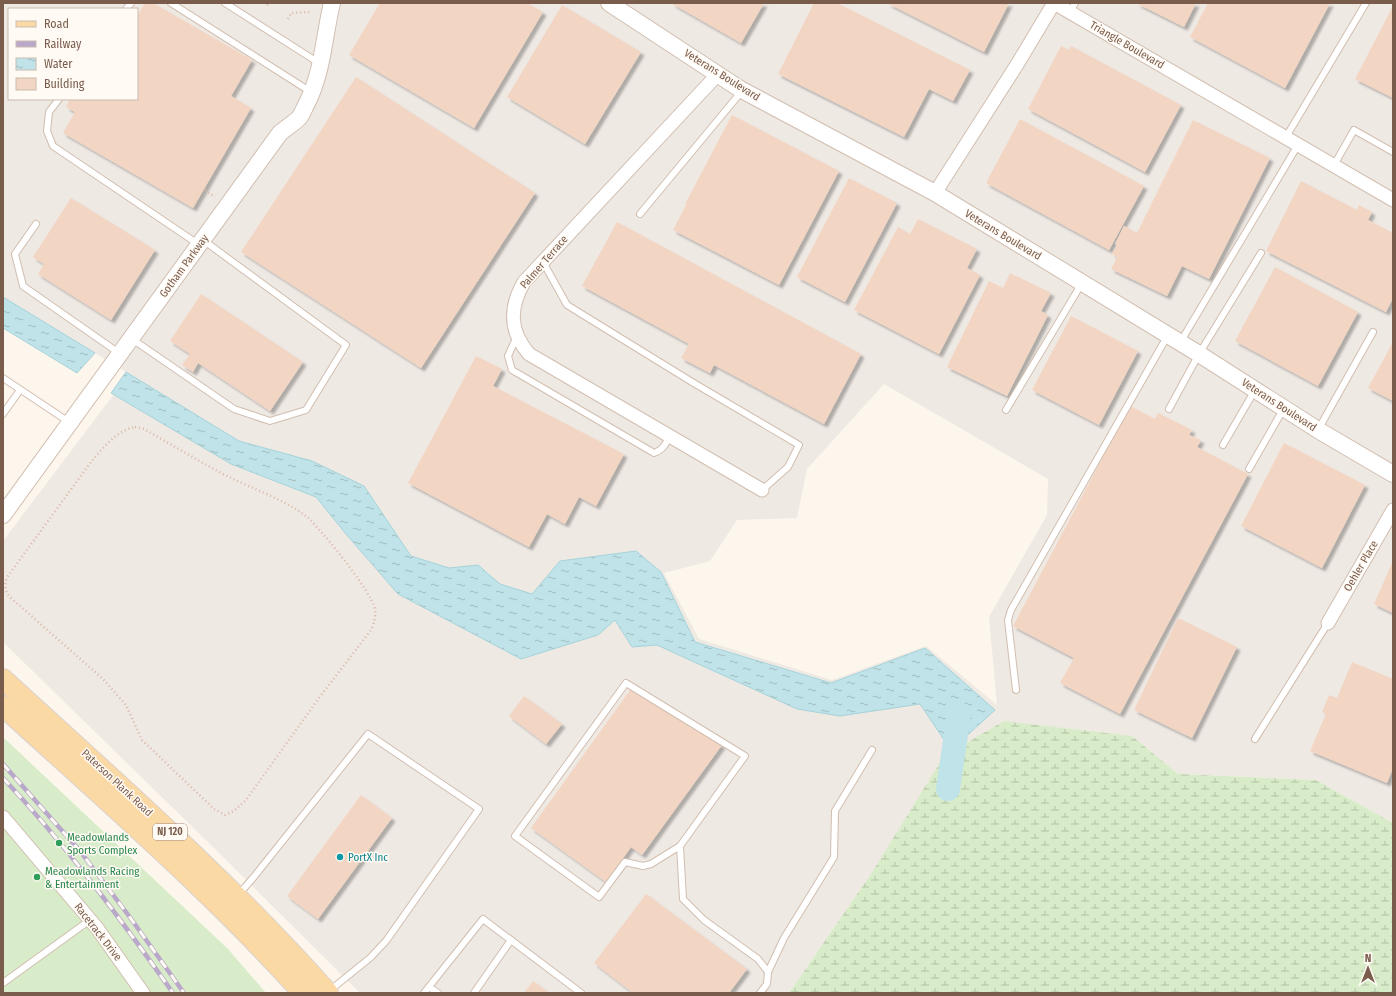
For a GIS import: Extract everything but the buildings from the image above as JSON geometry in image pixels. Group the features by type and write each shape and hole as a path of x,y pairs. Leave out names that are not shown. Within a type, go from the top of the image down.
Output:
{"main road":[{"name":"Paterson Plank Road","path":"3,680 237,895 328,992"},
{"name":"Paterson Plank Road","path":"3,706 200,887 235,921 303,993"}],"street":[{"name":"Gotham Parkway","path":"3,515 280,133 300,117 312,92 321,64 332,3"},
{"name":"Veterans Boulevard","path":"610,3 743,90 935,193 1199,354 1318,430 1393,474"},
{"name":"Triangle Boulevard","path":"935,193 1054,3 1072,8 1393,200"},
{"name":"Palmer Terrace","path":"718,74 524,282 516,295 513,308 513,322 517,336 529,354 762,490"},
{"name":"Oehler Place","path":"1328,623 1393,510"},
{"name":"Racetrack Drive","path":"3,818 90,920 143,993"}],"lane":[{"path":"171,3 312,92"},
{"path":"225,3 321,64"},
{"path":"1286,137 1366,3"},
{"path":"640,214 743,90"},
{"path":"58,100 49,112 47,131 53,146 201,242 346,345 306,410 270,421 234,409 132,339"},
{"path":"1334,165 1354,130 1393,152"},
{"path":"1016,690 1008,620 1011,610 1174,339 1299,144"},
{"path":"36,224 15,254 23,286 120,354"},
{"path":"1169,409 1199,354 1261,253"},
{"path":"543,262 567,305 692,382 799,445 788,467 762,490"},
{"path":"1006,410 1082,283"},
{"path":"1318,430 1373,332"},
{"path":"517,336 508,356 512,370 654,453 659,452 665,447 669,436"},
{"path":"3,378 71,422"},
{"path":"3,414 20,390"},
{"path":"1223,445 1255,390"},
{"path":"1249,469 1284,408"},
{"path":"1255,739 1328,623"},
{"path":"680,846 644,866 625,862 599,897 515,836 626,683 745,756 680,846 682,899 704,920 758,959 768,972"},
{"path":"237,895 253,878 368,734 479,809 386,941 370,958 328,992"},
{"path":"760,993 767,984 768,972 784,938 834,857 835,811 872,750"},
{"path":"424,993 483,919 581,993"},
{"path":"3,983 90,920"},
{"path":"474,993 511,940"},
{"path":"429,987 438,993"}],"path":[{"path":"288,19 291,13 310,12"},
{"path":"205,190 216,197"},
{"path":"131,428 144,429 228,476 291,507 307,518 323,534 356,576 375,610 374,623 371,630 319,698 246,800 234,811 225,815 214,809 142,740 126,705 102,678 8,595 5,586 8,576 91,462 115,437 131,428"}],"shaded area":[{"path":"3,3 1393,3 1393,823 1316,780 1178,774 1132,736 871,874 789,993 360,993 3,642 3,541 114,394 231,464 316,497 398,594 521,659 598,635 615,620 632,647 657,645 797,709 840,716 920,704 951,749 925,648 831,683 695,642 661,572 560,561 532,594 500,584 478,565 449,568 411,556 364,486 312,461 239,441 3,297","holes":["884,384 1048,479 1047,515 989,617 997,705 926,646 832,680 699,639 664,573 710,561 737,520 797,518 807,469"]}],"green space":[{"path":"1004,721 1132,736 1178,774 1316,780 1393,823 1393,993 789,993 871,874 944,756"},
{"name":"Meadowlands Sports Complex","path":"3,737 228,949 266,993 3,993"}],"water":[{"path":"3,297 95,353 77,373 3,328"},
{"path":"126,372 239,441 312,461 364,486 411,556 449,568 478,565 500,584 532,594 560,561 636,551 661,572 695,642 831,683 925,648 995,710 951,750 920,704 840,716 797,709 657,645 632,647 615,620 598,635 521,659 398,594 316,497 231,464 111,393"}],"waterway":[{"path":"948,789 959,714"}],"railway":[{"path":"3,764 80,851 184,993"},
{"path":"3,778 49,829 92,882 173,993"}],"place":[{"name":"Meadowlands Sports Complex","path":"59,843"},
{"name":"PortX Inc","path":"340,857"},
{"name":"Meadowlands Racing & Entertainment","path":"37,877"}]}
